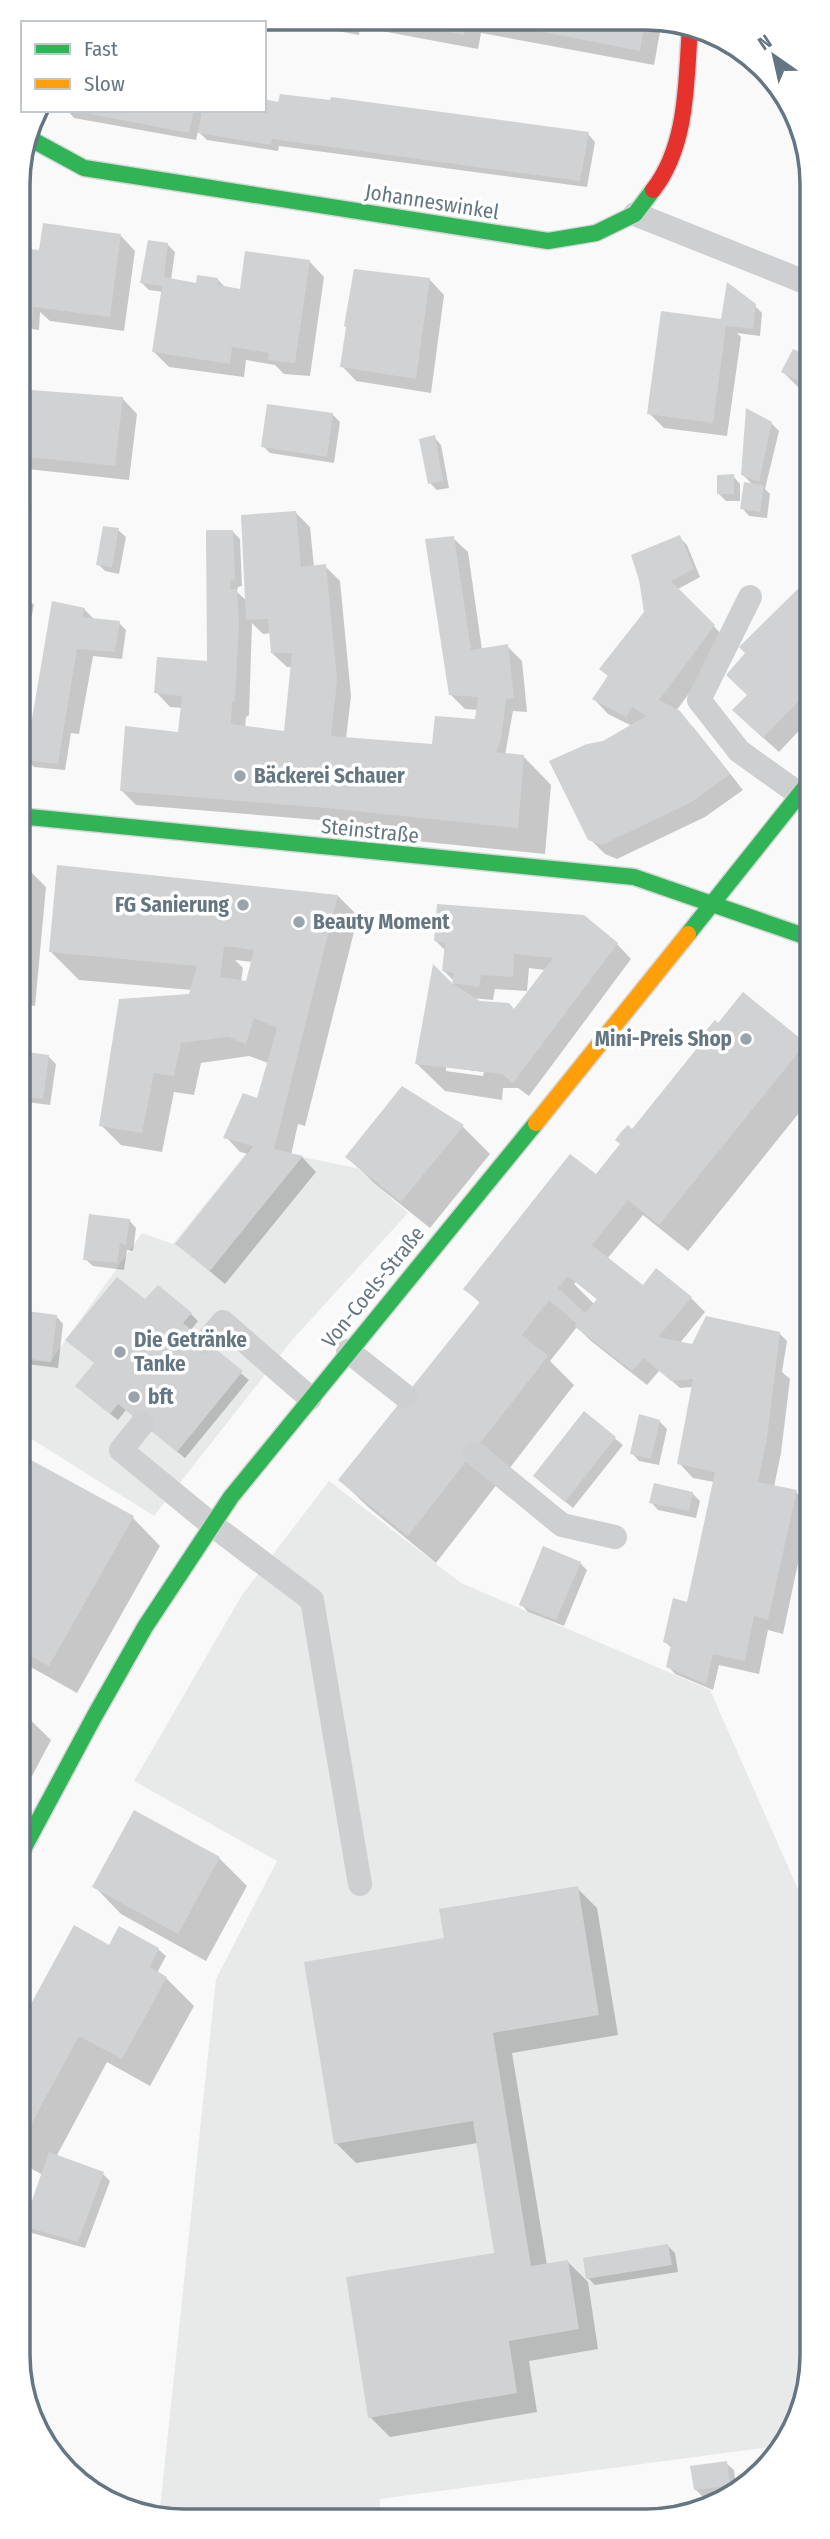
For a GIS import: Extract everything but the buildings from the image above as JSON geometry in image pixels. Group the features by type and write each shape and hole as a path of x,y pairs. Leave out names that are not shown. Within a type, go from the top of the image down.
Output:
{"street":[{"name":"Johanneswinkel","path":"36,142 84,168 548,241 596,233 635,214 666,175 683,116 689,36"},
{"name":"Von-Coels-Straße","path":"30,1836 112,1682 211,1524 310,1398 800,794"},
{"name":"Steinstraße","path":"30,817 634,877 714,902 800,934"}],"lane":[{"path":"635,214 800,280"},
{"path":"750,597 699,700 739,751 800,785"},
{"path":"206,1342 223,1322 310,1398"},
{"path":"348,1351 405,1396"},
{"path":"142,1424 121,1450 211,1524 312,1600 360,1884"},
{"path":"474,1453 562,1525 615,1537"}],"shaded area":[{"name":"bft","path":"251,1147 357,1168 408,1213 293,1339 154,1516 30,1438 30,1361 50,1362 142,1233 173,1244"},
{"path":"329,1481 461,1583 710,1690 800,1894 800,2365 789,2414 770,2447 380,2499 379,2509 160,2507 216,1979 277,1861 134,1781 242,1595"}],"traffic: fast":[{"path":"36,142 84,168 548,241 596,233 635,214 653,190"},
{"path":"688,934 800,794"},
{"path":"30,817 634,877 800,935"},
{"path":"30,1836 145,1627 231,1497 536,1123"}],"traffic: slow":[{"path":"536,1123 688,934"}],"traffic: jam":[{"path":"653,190 673,153 679,133 686,90 689,36"}],"place":[{"name":"Bäckerei Schauer","path":"240,776"},
{"name":"FG Sanierung","path":"243,905"},
{"name":"Beauty Moment","path":"299,922"},
{"name":"Mini-Preis Shop","path":"746,1039"},
{"name":"Die Getränke Tanke","path":"120,1352"},
{"name":"bft","path":"134,1397"}]}
